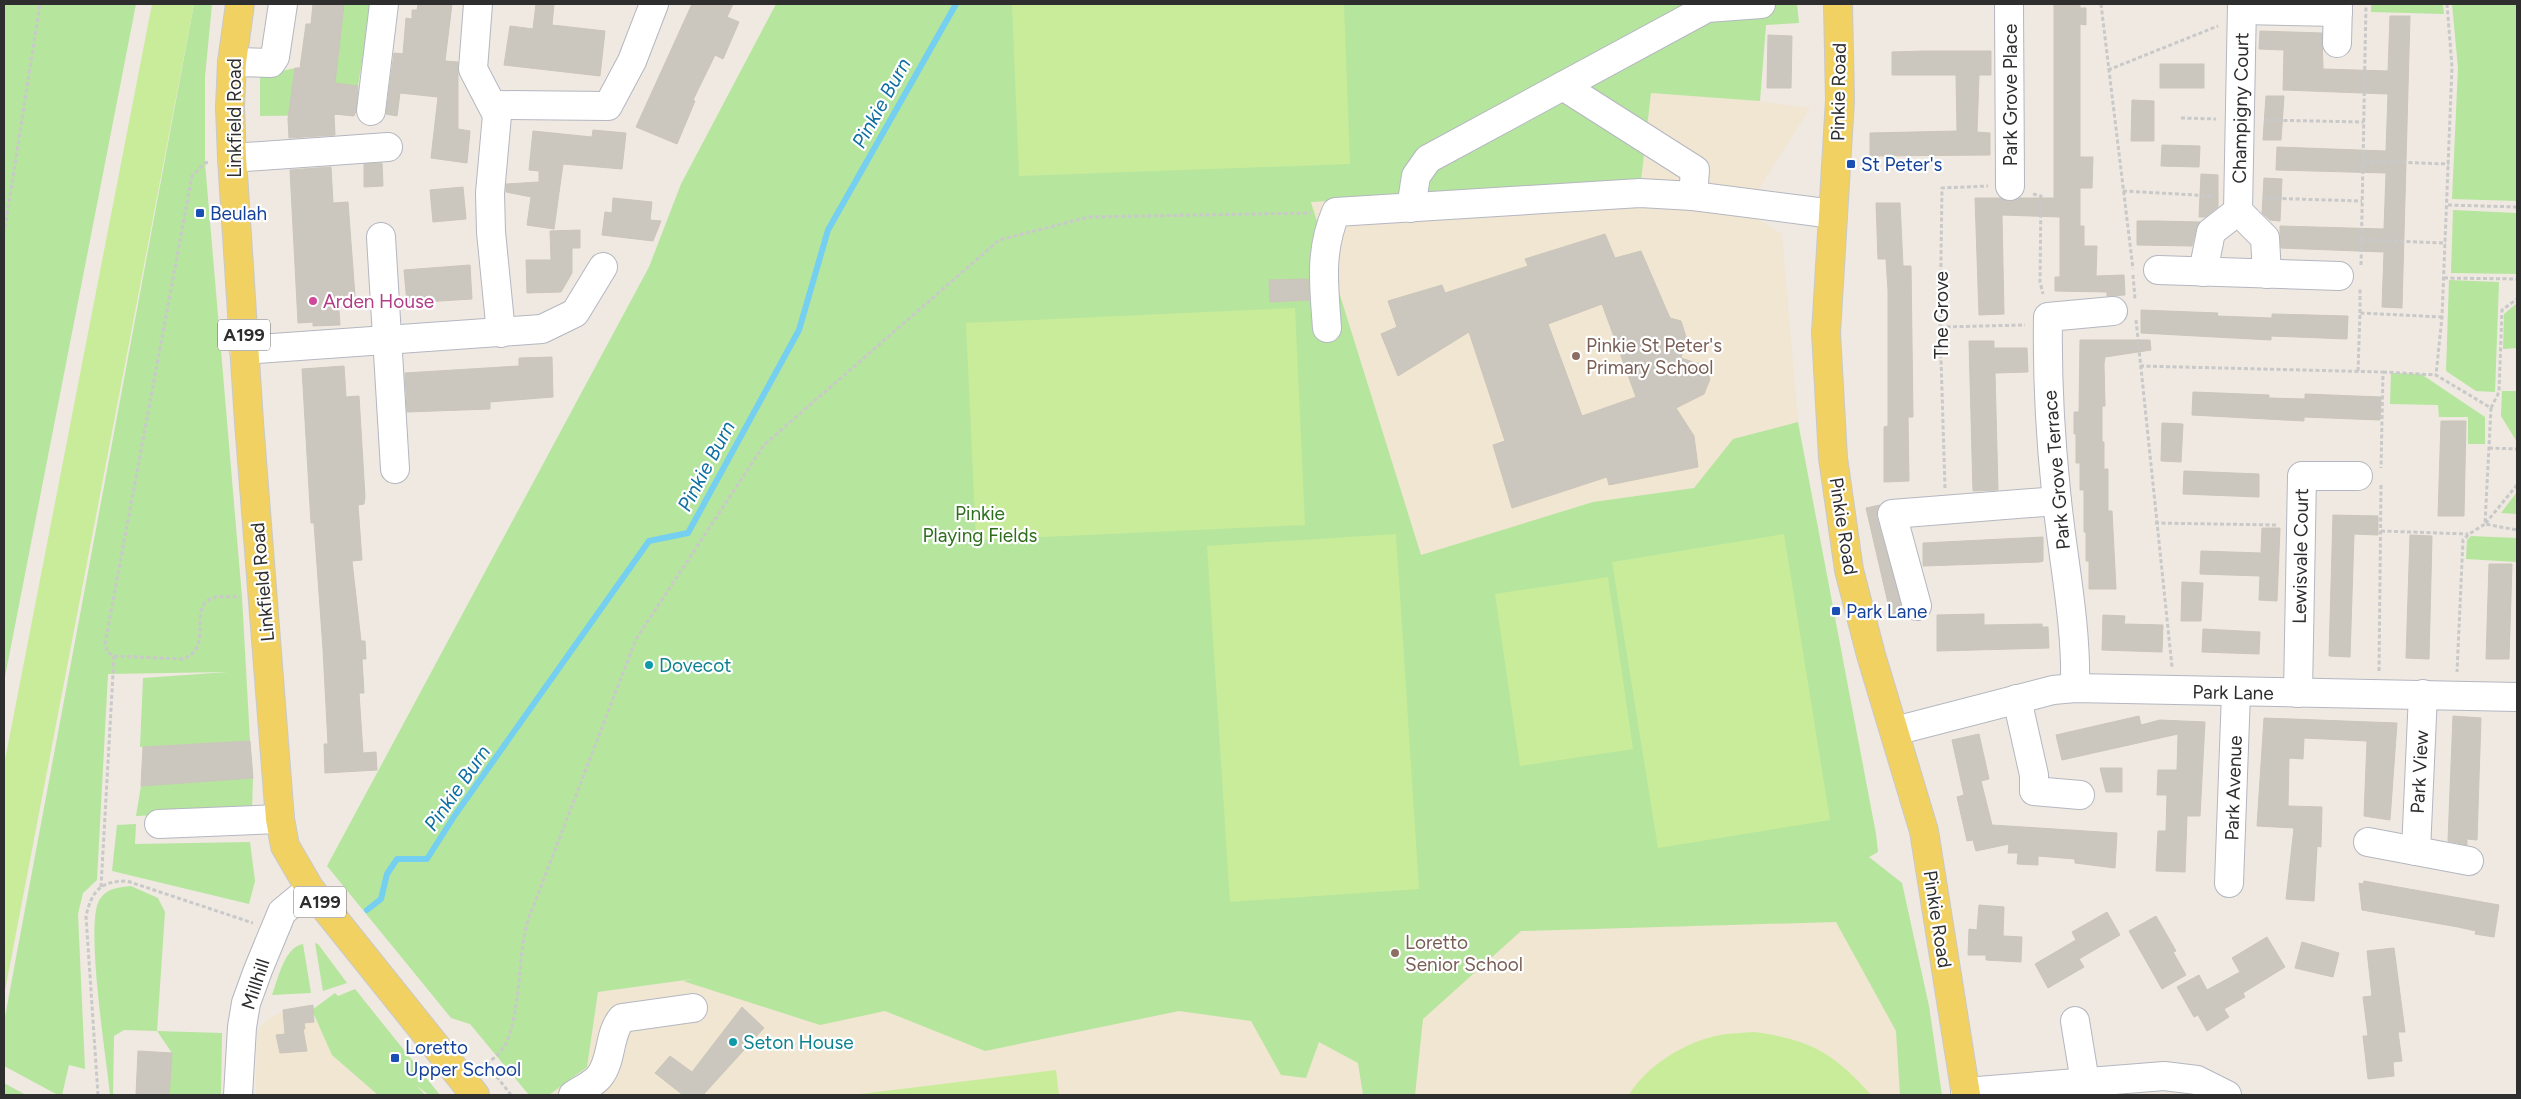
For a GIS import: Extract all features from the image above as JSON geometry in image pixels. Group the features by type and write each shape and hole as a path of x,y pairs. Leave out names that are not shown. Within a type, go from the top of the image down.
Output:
{"main road":[{"name":"Linkfield Road","path":"240,4 232,62 230,107 232,158 244,350 280,819 285,846 310,889 475,1095"},
{"name":"Pinkie Road","path":"1838,4 1840,100 1826,333 1833,458 1849,570 1870,655 1895,731 1924,831 1965,1094"}],"street":[{"path":"232,62 271,62 276,58 283,4"},
{"path":"371,111 384,4"},
{"path":"478,4 473,69 494,105 497,115 490,193 491,232 501,333"},
{"path":"494,105 608,106 632,61 654,4"},
{"path":"1411,208 1416,176 1428,159 1707,8 1761,4"},
{"name":"Park Grove Place","path":"2009,4 2010,186"},
{"path":"2242,10 2338,8 2337,43"},
{"name":"Champigny Court","path":"2242,10 2238,211 2265,238 2267,274"},
{"path":"1563,86 1696,170 1693,196"},
{"path":"232,158 388,147"},
{"path":"1327,328 1323,267 1327,233 1336,212 1640,193 1693,196 1833,214"},
{"name":"Champigny Court","path":"2202,272 2210,232 2238,211"},
{"path":"381,237 394,469"},
{"path":"244,350 542,329 575,313 603,266"},
{"path":"2158,270 2353,277"},
{"path":"2048,321 2128,312"},
{"name":"Park Grove Terrace","path":"2048,321 2047,376 2057,501 2071,610 2076,688"},
{"name":"Lewisvale Court","path":"2298,693 2302,476 2358,476"},
{"path":"1918,606 1892,514 2057,501"},
{"name":"Park Lane","path":"1895,731 2053,690 2076,688 2236,693 2423,694 2517,697"},
{"name":"Park Avenue","path":"2230,883 2236,693"},
{"name":"Park View","path":"2416,851 2423,694"},
{"path":"2017,699 2034,775 2034,791 2080,795"},
{"path":"159,824 280,819"},
{"path":"2368,842 2469,861"},
{"name":"Millhill","path":"238,1095 242,1026 258,970 282,912 310,889"},
{"path":"573,1095 599,1077 606,1062 615,1025 622,1018 693,1008"},
{"path":"2075,1021 2085,1082"},
{"path":"1965,1094 2164,1076 2196,1080 2227,1095"}],"path":[{"path":"4,234 40,4"},
{"path":"2100,4 2133,271 2128,312 2172,664 2170,690"},
{"path":"2358,371 2360,313 2353,277 2361,240 2366,4"},
{"path":"2436,376 2442,317 2448,205 2452,67 2447,4"},
{"path":"2108,70 2242,10"},
{"path":"2181,118 2364,122"},
{"path":"2363,161 2449,164"},
{"path":"205,163 192,176 106,634 105,644 107,652 114,656 182,659 193,656 199,647 202,610 208,601 215,597 242,596"},
{"path":"1940,327 2048,321 2040,282 2040,196 2010,186"},
{"name":"The Grove","path":"1945,511 1940,327 1942,188 2010,186"},
{"path":"2448,205 2517,208"},
{"path":"511,1095 487,1064 507,1043 514,1018 523,938 528,920 636,639 764,445 999,240 1089,217 1336,212"},
{"path":"2361,240 2446,243"},
{"path":"2444,278 2517,279"},
{"path":"2486,524 2492,408 2499,392 2502,310 2517,299"},
{"path":"2360,313 2442,317"},
{"path":"2383,372 2436,376 2492,408"},
{"path":"2489,448 2517,448"},
{"path":"2456,695 2463,540 2486,524 2517,485"},
{"path":"2155,523 2301,525"},
{"path":"2486,524 2517,530"},
{"path":"2381,530 2469,534"},
{"path":"101,887 114,656"},
{"path":"98,1095 86,916 90,897 101,887 113,881 127,881 246,920"}],"shaded area":[{"name":"Pinkie St Peter's Primary School","path":"1651,93 1734,98 1810,108 1759,189 1755,217 1782,234 1798,422 1733,439 1694,488 1593,502 1421,556 1311,201 1641,181"},
{"name":"Loretto Senior School","path":"1853,866 1924,1095 549,1095 587,1067 598,992 1177,913"},
{"path":"309,1005 312,1021 333,1017 429,1095 256,1095 257,1031 267,1020 286,1010"}],"green space":[{"path":"4,4 136,4 4,682"},
{"path":"152,4 194,4 4,996 4,765"},
{"path":"194,4 212,4 205,77 205,163 242,597 250,741 140,747 143,678 228,672 108,674 97,880 83,893 78,914 85,1069 69,1065 62,1095 58,1095 4,1066 4,1022"},
{"path":"343,4 382,4 372,49 364,49 358,86 341,84 337,115 260,116 260,76 295,68 290,107 334,57 338,58"},
{"name":"Pinkie Playing Fields","path":"776,4 1797,4 1799,23 1766,25 1760,101 1651,93 1641,181 1311,202 1421,555 1593,502 1694,488 1733,439 1798,422 1876,834 1878,852 1869,857 1902,883 1929,1006 1942,1095 1900,1095 1896,1031 1836,922 1521,931 1423,1019 1415,1095 1363,1095 1358,1063 1319,1042 1306,1078 1281,1075 1251,1021 1179,1011 985,1051 885,1011 820,1025 683,981 693,979 598,992 587,1067 549,1095 529,1095 470,1024 451,1018 327,866 649,267 681,184"},
{"path":"1012,4 1344,4 1350,164 1019,176"},
{"path":"2371,4 2443,4 2444,14 2371,12"},
{"path":"2452,4 2517,4 2517,201 2452,199 2458,68"},
{"path":"2453,210 2517,213 2517,274 2451,273"},
{"path":"2449,280 2499,282 2495,392 2476,391 2446,371"},
{"path":"2517,303 2517,348 2503,349 2504,314"},
{"path":"1295,308 1305,525 976,540 966,323"},
{"path":"2391,373 2421,374 2485,417 2485,444 2468,444 2468,417 2439,417 2438,405 2390,404"},
{"path":"2502,391 2517,391 2517,442 2501,416"},
{"path":"2517,492 2517,514 2501,513"},
{"path":"1396,534 1419,889 1230,902 1207,546"},
{"path":"1784,534 1830,820 1658,848 1612,562"},
{"path":"2471,536 2516,538 2517,562 2466,559 2467,540"},
{"path":"1608,577 1633,749 1520,766 1495,594"},
{"path":"253,778 252,810 136,816 141,786"},
{"path":"136,824 135,844 250,842 255,881 249,904 112,871 117,825"},
{"path":"131,886 158,898 165,912 157,1031 124,1030 114,1036 113,1095 110,1095 95,962 94,934 96,912 100,899 106,892"},
{"path":"315,943 318,944 347,983 323,991"},
{"path":"303,944 311,993 272,995 286,958 296,946"},
{"path":"355,989 440,1095 429,1095 417,1086 425,1095 378,1095 332,1055 312,1010 335,993 338,996"},
{"path":"157,1031 222,1033 221,1095 169,1095 172,1053"},
{"path":"1755,1032 1791,1039 1820,1051 1845,1069 1871,1095 1629,1095 1656,1065 1681,1049 1707,1038 1720,1035"},
{"path":"1056,1070 1059,1095 852,1095"},
{"path":"4,1083 26,1095 4,1095"}],"building":[{"path":"313,4 344,4 335,83 358,86 356,111 354,116 334,114 335,135 289,138 288,119 295,68 300,68 306,24 311,24"},
{"path":"418,4 452,4 445,61 458,62 458,129 470,131 467,163 431,158 438,97 400,93 397,116 386,114 394,53 403,54 406,18 412,19 412,10 417,10"},
{"path":"536,4 554,4 552,25 605,31 600,76 504,65 510,26 533,29"},
{"path":"692,4 733,4 727,17 739,22 723,59 715,55 693,100 695,101 677,144 636,127"},
{"path":"2054,4 2080,4 2080,8 2086,8 2086,25 2080,24 2080,157 2093,157 2092,188 2080,188 2080,226 2084,226 2084,246 2097,246 2096,276 2124,275 2125,295 2107,296 2107,292 2055,291 2055,277 2060,277 2060,217 2002,215 2004,314 1979,315 1975,198 2000,198 2010,202 2019,198 2054,198"},
{"path":"2390,16 2410,16 2402,308 2382,307 2384,252 2281,248 2280,235 2280,226 2384,229 2386,173 2276,170 2277,147 2386,151 2388,94 2283,90 2284,50 2259,49 2260,31 2322,33 2323,69 2388,71"},
{"path":"1768,35 1792,36 1791,88 1767,88"},
{"path":"1991,51 1991,75 1979,75 1977,132 1990,133 1990,155 1870,156 1870,133 1957,131 1956,75 1892,75 1892,52"},
{"path":"2160,64 2204,64 2204,88 2160,88"},
{"path":"2266,96 2284,96 2281,140 2263,140"},
{"path":"2132,100 2154,101 2154,141 2131,141"},
{"path":"593,130 626,133 622,169 563,164 554,229 527,225 531,197 506,192 506,184 539,182 539,171 529,170 533,131 592,137"},
{"path":"2162,145 2200,146 2199,167 2161,166"},
{"path":"382,163 383,186 364,187 364,164"},
{"path":"331,167 333,203 348,202 355,296 338,297 340,325 313,326 313,322 298,323 290,170"},
{"path":"2201,174 2218,175 2218,207 2205,217 2199,217"},
{"path":"2264,178 2282,179 2280,221 2270,220 2262,213"},
{"path":"463,187 466,219 433,222 430,190"},
{"path":"613,198 652,202 650,220 661,221 653,241 602,235 605,212 612,213"},
{"path":"1876,203 1900,203 1903,266 1911,266 1913,417 1908,417 1909,481 1884,482 1884,427 1888,426 1888,290 1886,259 1878,259"},
{"path":"2137,221 2200,222 2196,229 2192,246 2137,245"},
{"path":"580,230 580,248 572,248 572,273 561,292 527,293 526,260 551,260 550,231"},
{"path":"1605,234 1615,258 1641,251 1670,318 1681,321 1686,337 1681,358 1705,366 1710,379 1704,394 1676,408 1694,436 1698,467 1609,485 1607,477 1512,508 1493,445 1505,441 1469,332 1398,376 1381,334 1397,327 1388,301 1442,285 1445,293 1528,266 1525,259","holes":["1602,304 1636,397 1582,416 1548,324"]},
{"path":"470,265 472,299 407,303 404,270"},
{"path":"1308,279 1309,300 1270,302 1269,280"},
{"path":"2141,310 2218,313 2217,316 2272,318 2272,314 2348,316 2347,339 2271,336 2271,340 2141,333"},
{"path":"2080,340 2150,340 2151,350 2105,357 2104,364 2105,406 2102,406 2102,442 2104,442 2104,469 2108,469 2108,511 2112,511 2116,589 2089,589 2089,561 2086,561 2086,532 2084,532 2084,490 2080,490 2080,463 2076,463 2076,434 2074,434 2074,412 2079,412"},
{"path":"1969,341 1994,341 1994,348 2027,348 2028,372 1995,373 1998,490 1973,491"},
{"path":"552,357 553,397 490,402 490,409 407,412 405,373 519,366 519,358"},
{"path":"344,366 346,397 359,396 365,497 364,504 358,505 362,560 352,561 361,641 365,641 366,659 362,659 364,693 359,693 363,753 376,752 377,770 325,773 324,744 328,744 323,649 314,523 311,523 302,369"},
{"path":"2193,392 2269,395 2269,398 2305,399 2305,394 2381,397 2380,420 2304,417 2304,421 2192,415"},
{"path":"2441,421 2466,421 2464,516 2438,516"},
{"path":"2162,423 2183,424 2181,462 2161,461"},
{"path":"2184,471 2259,474 2259,497 2183,494"},
{"path":"1880,505 1877,510 1877,518 1904,614 1891,616 1866,508"},
{"path":"2333,515 2378,516 2378,535 2354,534 2350,657 2329,656"},
{"path":"2262,528 2280,528 2277,601 2259,600 2260,576 2200,574 2201,551 2261,553"},
{"path":"2410,535 2432,536 2429,659 2406,658"},
{"path":"2043,537 2043,561 2040,562 1923,566 1923,543"},
{"path":"2489,564 2512,564 2509,659 2486,659"},
{"path":"2182,582 2203,583 2201,621 2181,621"},
{"path":"1984,614 1984,625 2042,624 2042,627 2048,627 2049,648 1937,651 1937,615"},
{"path":"2103,615 2125,616 2124,624 2163,625 2162,652 2102,650"},
{"path":"2203,629 2260,632 2259,654 2202,652"},
{"path":"2139,716 2141,725 2160,720 2205,722 2200,816 2187,816 2185,872 2156,871 2158,831 2166,831 2167,795 2157,795 2158,770 2177,770 2178,734 2062,760 2056,735"},
{"path":"2453,716 2481,718 2477,840 2467,839 2467,845 2448,841"},
{"path":"2264,718 2397,723 2390,820 2364,816 2367,741 2304,738 2303,759 2289,758 2288,806 2322,807 2321,847 2317,846 2314,901 2286,899 2294,828 2257,826"},
{"path":"1979,734 1989,779 1981,781 1992,825 2117,833 2115,868 2075,863 2075,859 2038,856 2038,865 2017,864 2018,853 2008,853 2009,844 1976,851 1973,840 1967,841 1957,797 1964,795 1952,740"},
{"path":"250,741 253,778 141,786 143,747"},
{"path":"2100,768 2122,768 2122,792 2106,792"},
{"path":"2364,881 2499,905 2494,937 2475,934 2476,931 2458,927 2362,910 2359,883 2363,884"},
{"path":"1979,905 2004,907 2003,936 2022,937 2021,962 1986,960 1986,955 1968,955 1969,929 1977,930"},
{"path":"2107,912 2120,935 2079,959 2084,967 2048,988 2035,964 2076,940 2072,932"},
{"path":"2156,916 2176,951 2173,952 2186,975 2162,989 2129,931"},
{"path":"2267,937 2285,967 2243,993 2245,997 2224,1009 2229,1017 2207,1031 2198,1015 2194,1017 2177,987 2199,975 2207,990 2240,972 2232,958"},
{"path":"2302,942 2339,953 2333,977 2295,968"},
{"path":"2394,948 2405,1032 2398,1032 2402,1061 2393,1062 2394,1076 2368,1079 2363,1036 2368,1036 2363,997 2372,996 2367,951"},
{"path":"313,1005 314,1022 304,1023 305,1029 303,1029 307,1051 280,1053 276,1035 285,1034 283,1010"},
{"name":"Seton House","path":"742,1007 764,1028 703,1095 683,1095 655,1073 670,1056 692,1072"},
{"path":"138,1051 172,1053 169,1095 136,1095"}],"waterway":[{"name":"Pinkie Burn","path":"367,910 381,899 387,874 397,859 427,859 455,815 649,541 688,533 799,330 828,230 956,4"}],"place":[{"name":"St Peter's","path":"1851,164"},
{"name":"Beulah","path":"200,213"},
{"name":"Arden House","path":"313,301"},
{"name":"Pinkie St Peter's Primary School","path":"1576,356"},
{"name":"Park Lane","path":"1836,611"},
{"name":"Dovecot","path":"649,665"},
{"name":"Loretto Senior School","path":"1395,953"},
{"name":"Seton House","path":"733,1042"},
{"name":"Loretto Upper School","path":"395,1058"}]}
